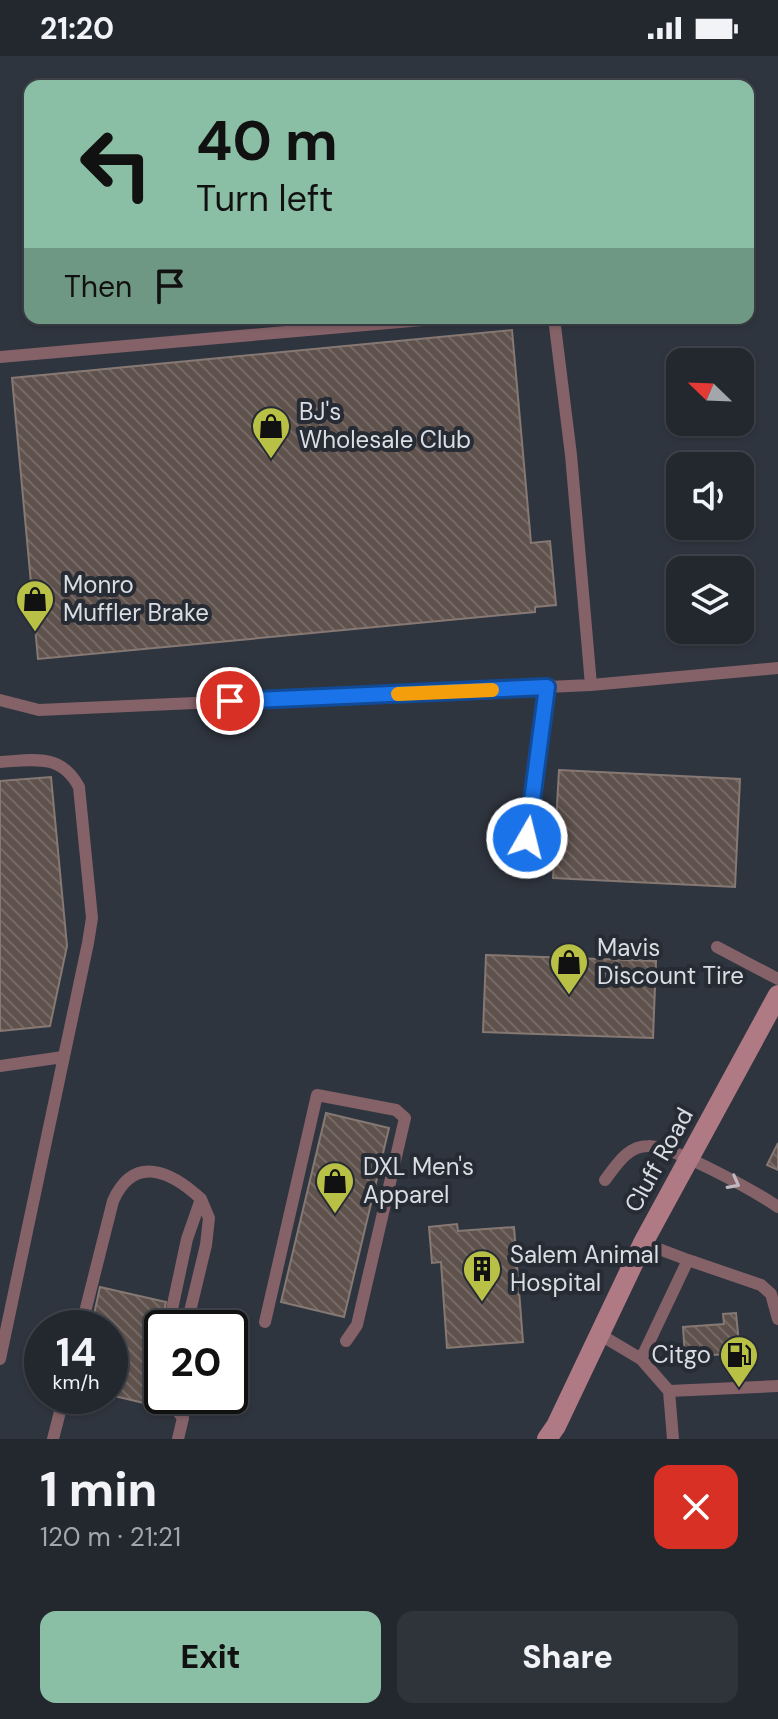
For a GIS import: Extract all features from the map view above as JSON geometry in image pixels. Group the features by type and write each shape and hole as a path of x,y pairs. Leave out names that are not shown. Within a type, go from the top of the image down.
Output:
{"street":[{"name":"Cluff Road","path":"547,1439 643,1243 778,995"}],"lane":[{"path":"0,357 377,324"},
{"path":"555,324 571,455 591,685"},
{"path":"0,700 39,710 591,685 778,668"},
{"path":"527,838 547,687"},
{"path":"0,762 46,759 71,771 79,787 92,918 0,1359"},
{"path":"717,947 778,979"},
{"path":"0,1066 63,1057"},
{"path":"265,1322 317,1095 396,1110 405,1118 357,1325 346,1341"},
{"path":"605,1180 626,1154 647,1146 689,1159 778,1207"},
{"path":"86,1310 119,1188 142,1170 183,1182 201,1199 209,1218 206,1245 190,1310"},
{"path":"172,1310 187,1239 201,1199"},
{"path":"643,1243 761,1285 771,1294 778,1319"},
{"path":"641,1359 688,1260"},
{"path":"599,1334 641,1359 669,1391 673,1439"},
{"path":"669,1391 778,1386"},
{"path":"53,1439 59,1414"},
{"path":"178,1439 183,1418 180,1414"}],"building":[{"name":"BJ's Wholesale Club","path":"512,330 531,543 550,541 556,605 535,607 535,612 38,659 12,378"},
{"path":"559,770 740,779 735,887 553,878"},
{"path":"51,777 67,946 50,1026 0,1031 0,781"},
{"name":"Mavis Discount Tire","path":"486,955 656,961 653,1038 483,1032"},
{"name":"DXL Men's Apparel","path":"326,1113 389,1128 344,1317 281,1302"},
{"path":"778,1143 778,1170 767,1165"},
{"name":"Salem Animal Hospital","path":"457,1224 458,1231 514,1227 523,1342 447,1348 441,1262 432,1263 429,1227"},
{"path":"100,1287 166,1302 164,1310 144,1310 144,1403 128,1399 128,1310 95,1310"},
{"path":"736,1313 740,1353 685,1357 683,1327 724,1324 723,1314"}],"slow traffic":[{"path":"398,694 492,690"}],"place":[{"name":"BJ's Wholesale Club","path":"271,460"},
{"name":"Monro Muffler Brake","path":"35,633"},
{"name":"Mavis Discount Tire","path":"569,996"},
{"name":"DXL Men's Apparel","path":"335,1215"},
{"name":"Salem Animal Hospital","path":"482,1303"},
{"name":"Citgo","path":"739,1389"}],"route":[{"path":"230,701 547,687 527,838"}]}
